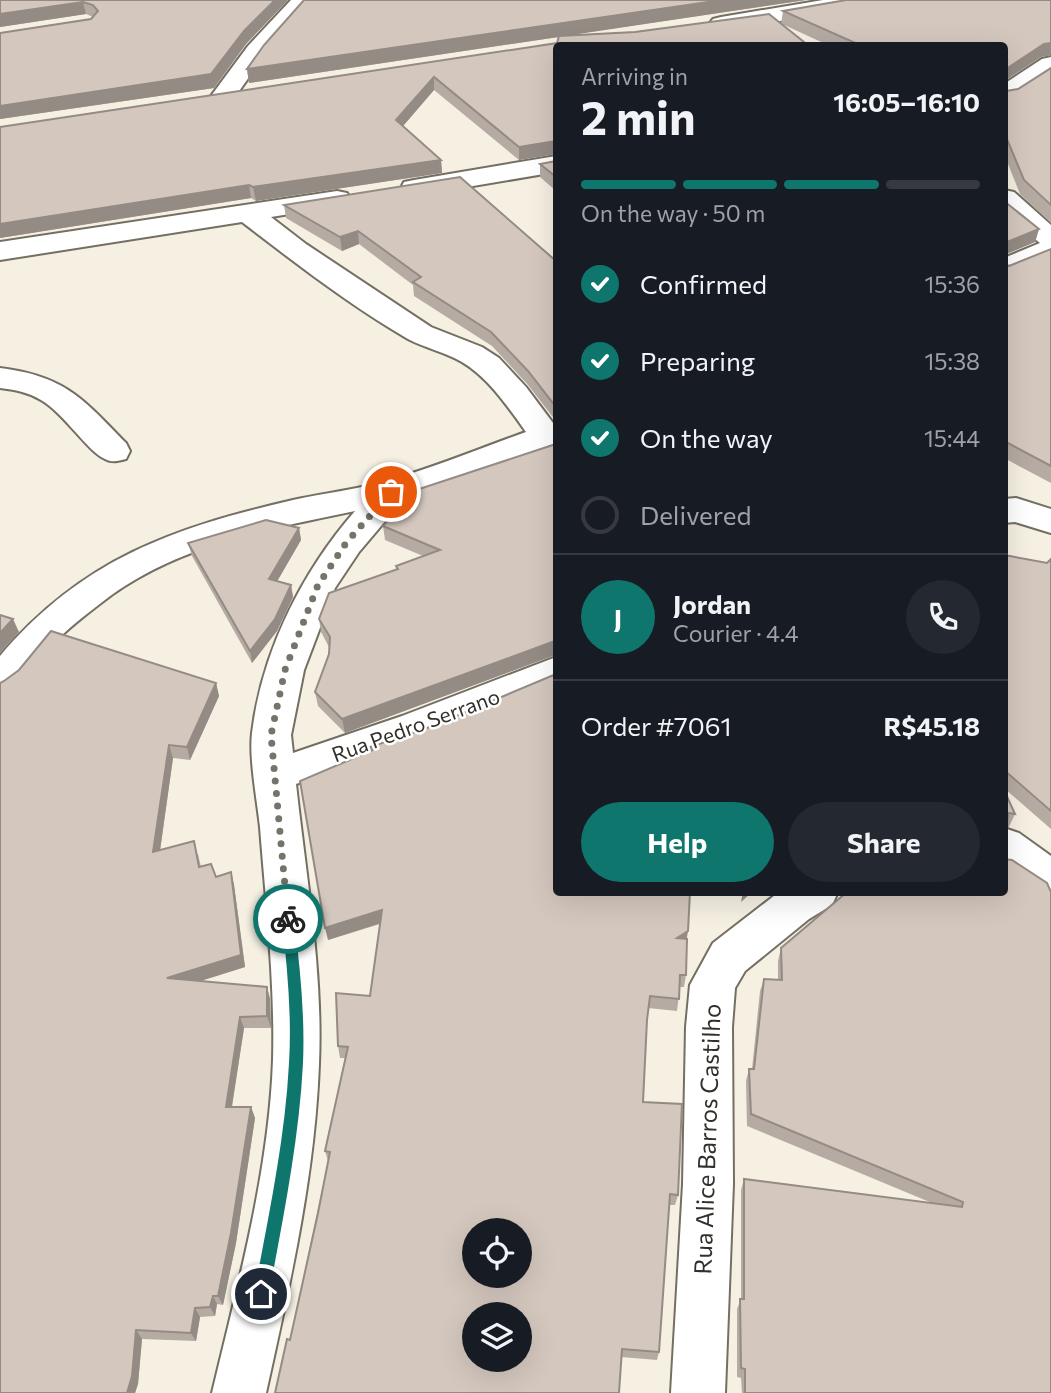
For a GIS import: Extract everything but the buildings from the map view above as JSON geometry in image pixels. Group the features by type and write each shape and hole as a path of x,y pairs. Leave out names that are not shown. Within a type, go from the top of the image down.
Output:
{"street":[{"path":"258,91 212,98 303,0"},
{"path":"699,27 864,0"},
{"path":"1008,92 1051,64"},
{"path":"0,251 553,164"},
{"path":"1008,202 1033,226 1051,238"},
{"path":"0,682 40,634 90,592 152,555 221,530 391,492 551,435 488,365 471,354 420,333 296,250 248,213"},
{"path":"1008,266 1051,249"},
{"path":"0,378 25,379 46,387 64,399 114,451"},
{"path":"239,1393 267,1270 288,1156 296,1062 295,974 271,735 285,670 318,585 346,543 391,492"},
{"path":"1008,511 1016,510 1051,521"},
{"name":"Rua Pedro Serrano","path":"273,775 365,747 466,710 553,672"},
{"path":"1008,848 1051,879"},
{"name":"Rua Alice Barros Castilho","path":"698,1393 708,1184 709,1027 713,985 729,957 810,896"}],"way so far":[{"path":"288,919 271,735 285,670 318,585 346,543 391,492"}],"route":[{"path":"261,1294 288,1156 296,1062 295,974 288,919"}]}
